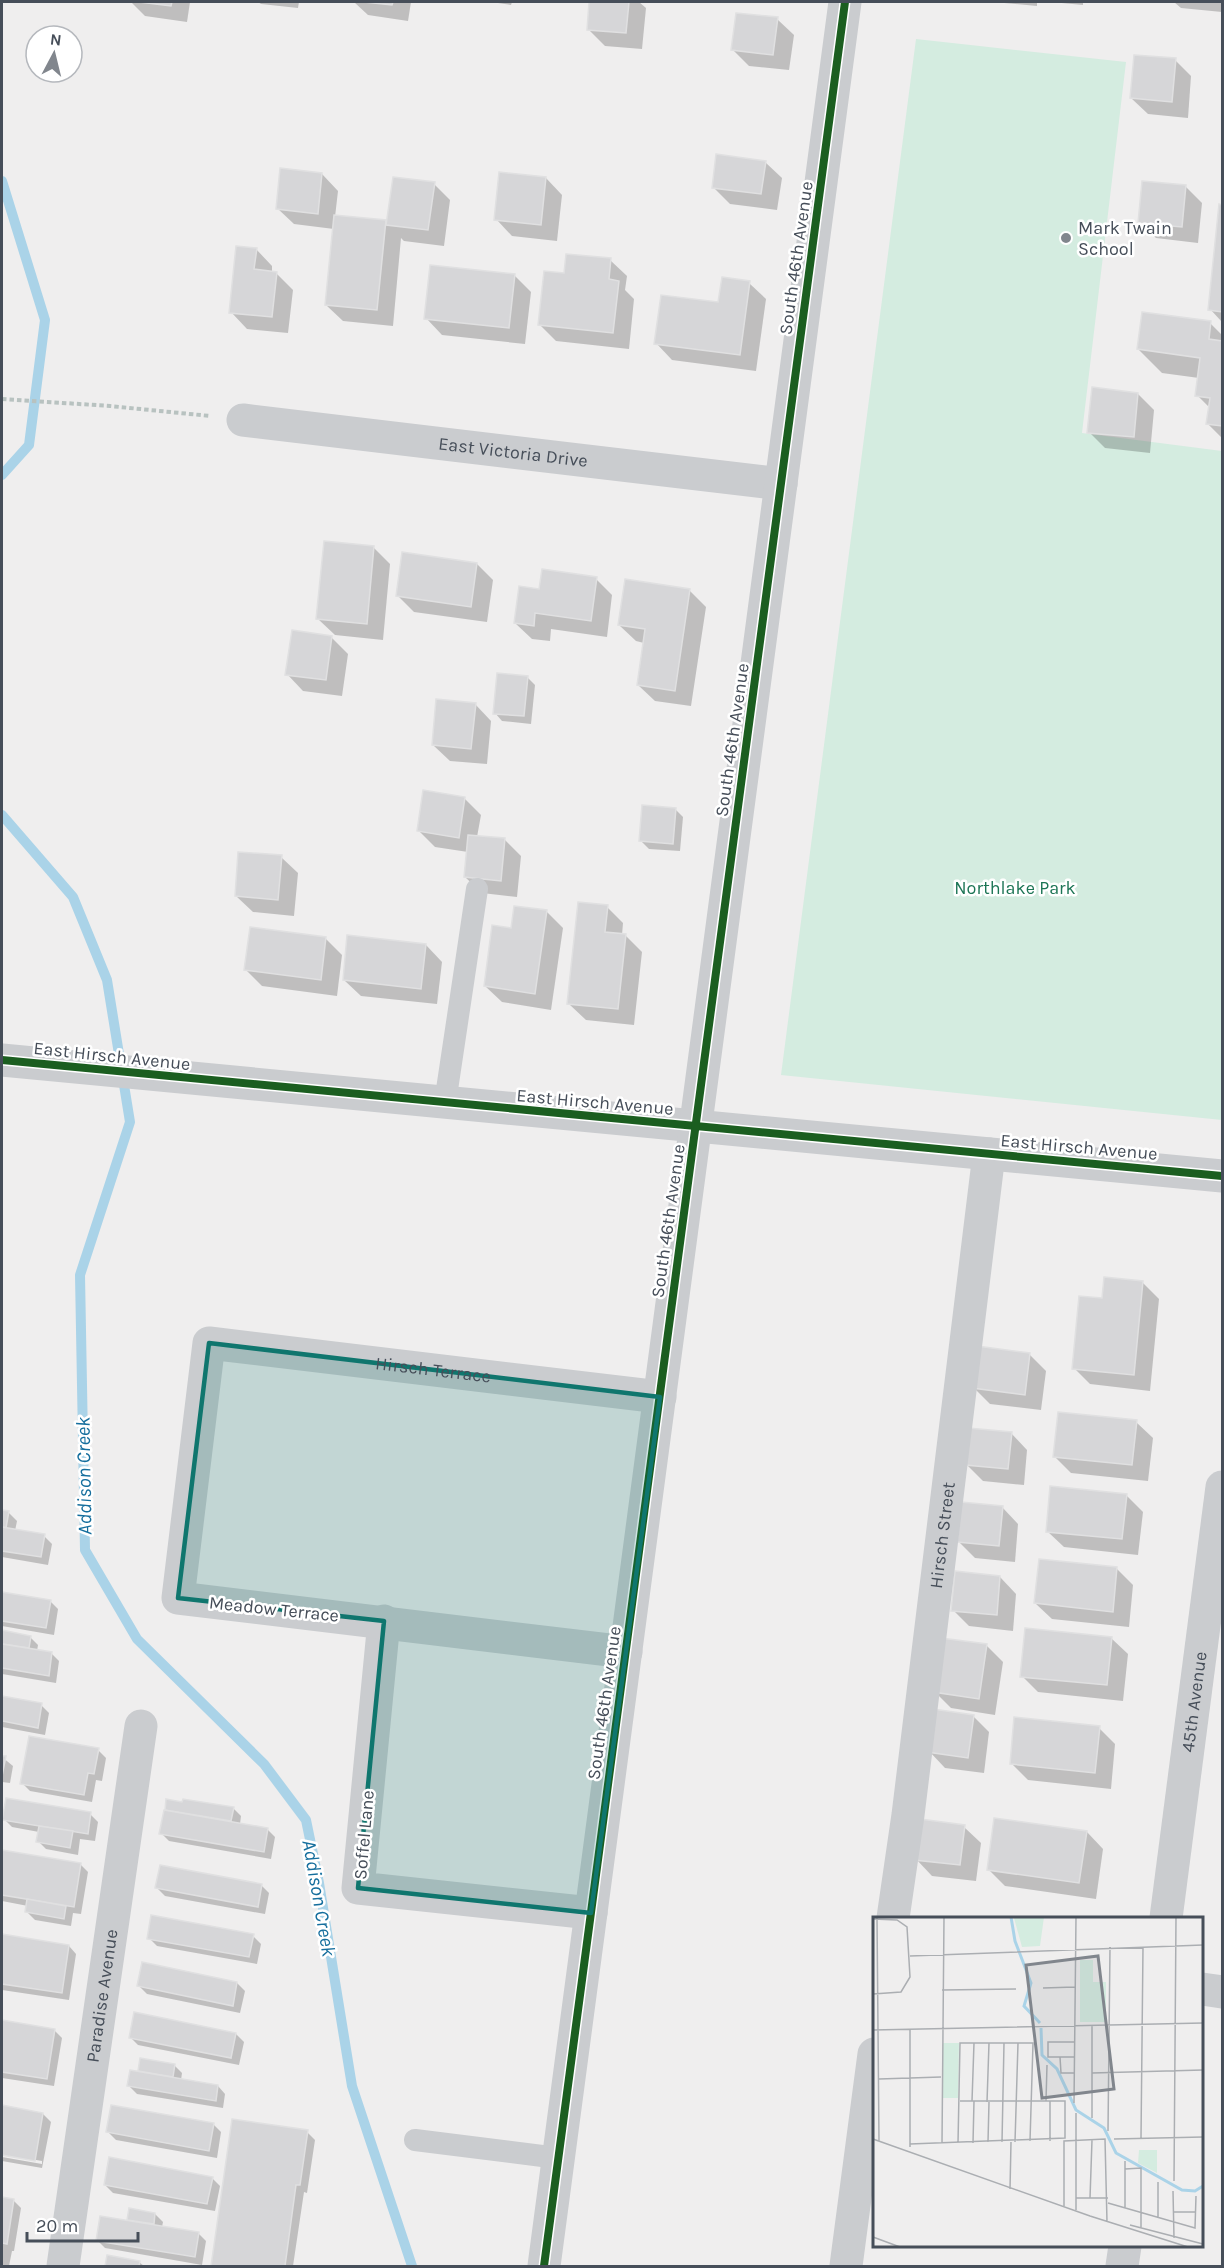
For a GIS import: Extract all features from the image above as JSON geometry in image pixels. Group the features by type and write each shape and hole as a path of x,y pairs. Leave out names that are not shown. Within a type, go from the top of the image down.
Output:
{"street":[{"name":"South 46th Avenue","path":"544,2266 845,2"},
{"name":"East Victoria Drive","path":"243,420 781,484"},
{"name":"East Hirsch Avenue","path":"2,1060 1222,1176"},
{"name":"Hirsch Street","path":"893,1917 908,1815 989,1154"},
{"name":"Hirsch Terrace","path":"209,1342 660,1397"},
{"name":"Meadow Terrace","path":"209,1342 178,1598 626,1652"},
{"name":"45th Avenue","path":"1166,1917 1222,1487"},
{"name":"Soffel Lane","path":"384,1622 358,1888 591,1913"},
{"name":"Paradise Avenue","path":"63,2266 141,1726"},
{"path":"1203,1989 1222,1992"},
{"path":"846,2266 873,2062"},
{"path":"1122,2266 1125,2247"}],"lane":[{"path":"445,1103 477,889"},
{"path":"416,2140 558,2158"}],"path":[{"path":"2,399 110,406 243,420"}],"highlighted area":[{"path":"209,1343 660,1397 591,1913 358,1888 384,1621 178,1598"}],"green space":[{"name":"Northlake Park","path":"916,39 1126,62 1082,433 1222,451 1222,1120 781,1075"}],"building":[{"path":"139,2 172,2 171,6"},
{"path":"364,2 393,2 392,5"},
{"path":"589,2 629,2 626,33 587,30"},
{"path":"736,13 778,17 773,55 731,50"},
{"path":"1134,55 1176,58 1172,102 1130,98"},
{"path":"716,154 766,161 761,194 712,188"},
{"path":"280,168 322,173 318,214 276,209"},
{"path":"499,172 546,177 541,225 494,220"},
{"path":"393,177 435,182 428,230 386,225"},
{"path":"1142,181 1186,185 1182,227 1138,223"},
{"path":"1219,204 1222,205 1222,312 1208,310"},
{"path":"334,215 386,220 377,310 325,305"},
{"path":"236,246 257,248 254,269 277,272 272,317 229,313"},
{"path":"566,254 611,258 609,279 619,281 613,333 538,325 544,271 564,273"},
{"path":"430,265 515,274 509,328 424,319"},
{"path":"722,277 750,281 740,355 654,344 661,295 718,302"},
{"path":"1142,312 1211,321 1209,339 1222,341 1222,426 1206,424 1210,398 1195,396 1200,358 1137,349"},
{"path":"1092,387 1138,393 1134,437 1087,433"},
{"path":"324,541 374,546 367,624 316,619"},
{"path":"402,552 477,563 471,607 396,596"},
{"path":"542,569 597,577 591,621 535,613 534,626 514,623 519,586 539,589"},
{"path":"625,579 690,589 675,691 637,685 645,629 618,625"},
{"path":"292,630 332,636 326,680 285,675"},
{"path":"497,673 528,676 524,716 493,714"},
{"path":"436,699 476,703 471,749 432,745"},
{"path":"423,790 465,797 459,838 417,831"},
{"path":"642,805 676,808 673,844 639,841"},
{"path":"468,835 505,838 501,881 464,877"},
{"path":"238,852 282,855 278,900 235,896"},
{"path":"578,902 608,905 605,932 626,934 618,1009 567,1004"},
{"path":"514,906 547,910 535,994 484,986 492,925 511,928"},
{"path":"250,927 326,937 321,980 244,970"},
{"path":"347,935 426,944 421,989 343,980"},
{"path":"1104,1277 1143,1281 1134,1375 1072,1369 1079,1296 1102,1298"},
{"path":"977,1346 1030,1353 1025,1395 972,1388"},
{"path":"1058,1412 1137,1420 1132,1465 1053,1457"},
{"path":"968,1428 1012,1432 1008,1469 965,1465"},
{"path":"1050,1486 1127,1494 1122,1539 1046,1532"},
{"path":"961,1502 1003,1506 999,1546 957,1542"},
{"path":"2,1510 9,1511 6,1528 2,1527"},
{"path":"2,1527 45,1534 41,1557 2,1551"},
{"path":"1039,1559 1117,1567 1113,1612 1034,1603"},
{"path":"955,1571 1000,1576 997,1615 951,1611"},
{"path":"2,1592 51,1600 46,1628 2,1621"},
{"path":"1025,1628 1112,1637 1107,1685 1020,1677"},
{"path":"2,1630 31,1636 29,1648 2,1644"},
{"path":"941,1638 987,1644 979,1699 933,1692"},
{"path":"2,1644 52,1652 49,1676 2,1668"},
{"path":"2,1696 42,1703 38,1728 2,1721"},
{"path":"933,1709 974,1715 968,1758 927,1752"},
{"path":"1014,1717 1100,1726 1095,1773 1010,1764"},
{"path":"29,1736 99,1748 94,1774 88,1773 84,1795 20,1784"},
{"path":"2,1756 6,1756 2,1776"},
{"path":"6,1798 91,1812 88,1834 2,1820"},
{"path":"166,1799 182,1802 183,1799 234,1807 231,1821 165,1810"},
{"path":"164,1810 268,1828 264,1852 159,1834"},
{"path":"994,1818 1087,1831 1079,1883 987,1870"},
{"path":"920,1819 965,1825 960,1865 914,1860"},
{"path":"39,1826 73,1831 70,1848 36,1842"},
{"path":"2,1850 81,1863 74,1907 2,1895"},
{"path":"160,1865 262,1884 258,1907 155,1888"},
{"path":"27,1899 66,1906 64,1919 25,1912"},
{"path":"151,1915 254,1934 249,1957 147,1939"},
{"path":"2,1934 69,1945 62,1993 2,1984"},
{"path":"142,1962 237,1982 233,2006 137,1986"},
{"path":"134,2012 236,2033 231,2058 129,2038"},
{"path":"2,2020 55,2029 47,2079 2,2072"},
{"path":"140,2058 175,2064 173,2077 138,2071"},
{"path":"130,2070 218,2085 216,2101 127,2086"},
{"path":"2,2105 43,2113 35,2161 2,2155"},
{"path":"111,2105 214,2123 209,2151 106,2132"},
{"path":"232,2119 308,2130 300,2185 296,2185 285,2266 211,2266"},
{"path":"109,2157 213,2177 207,2204 104,2185"},
{"path":"2,2197 14,2199 7,2244 2,2243"},
{"path":"129,2208 155,2213 154,2224 127,2220"},
{"path":"100,2216 199,2232 195,2257 96,2241"},
{"path":"107,2255 140,2261 139,2266 105,2266"}],"waterway":[{"name":"Addison Creek","path":"2,181 45,320 29,445 2,475"},
{"name":"Addison Creek","path":"2,815 73,897 107,980 130,1122 80,1275 85,1550 137,1639 264,1764 306,1820 319,1883 352,2086 412,2266"}],"cycle path":[{"path":"544,2266 845,2"},
{"path":"2,1060 1222,1176"}],"place":[{"name":"Mark Twain School","path":"1066,238"}]}
